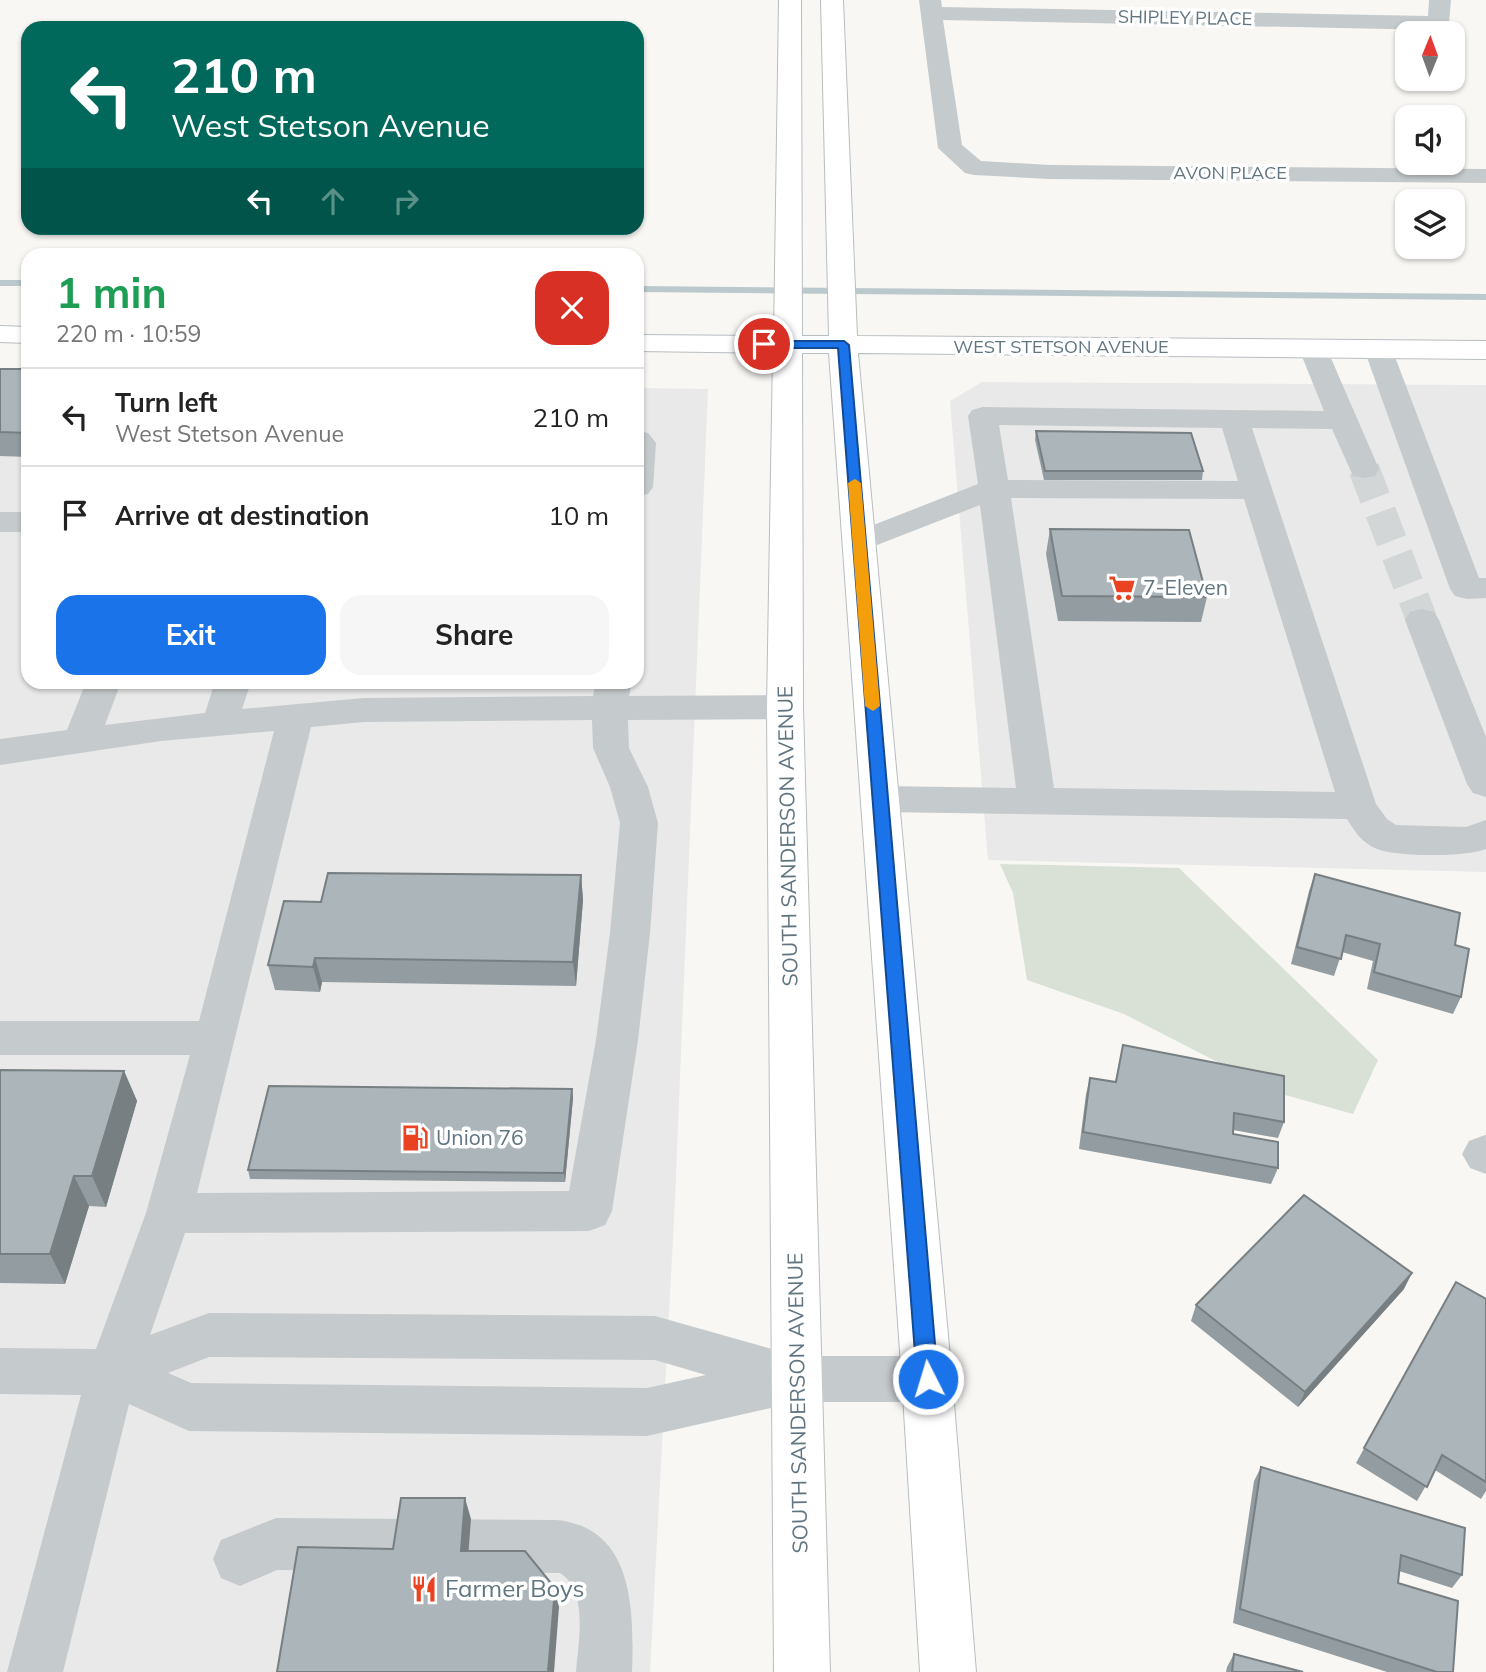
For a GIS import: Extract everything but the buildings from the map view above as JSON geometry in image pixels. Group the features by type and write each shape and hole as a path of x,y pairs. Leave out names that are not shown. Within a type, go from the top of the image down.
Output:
{"main road":[{"name":"SOUTH SANDERSON AVENUE","path":"790,0 785,707 803,1672"},
{"path":"832,0 844,345 928,1379 948,1672"},
{"path":"0,334 21,335"},
{"name":"WEST STETSON AVENUE","path":"644,343 1486,350"}],"street":[{"name":"SHIPLEY PLACE","path":"931,7 1438,23 1440,0"},
{"name":"AVON PLACE","path":"931,7 950,148 974,167 1050,172 1486,176"},
{"path":"1312,349 1364,469"},
{"path":"1378,349 1477,589"},
{"path":"1037,801 983,416 1086,424 1144,424 1234,418 1343,420"},
{"path":"1234,418 1358,806 1373,829 1389,839 1468,841 1486,834"},
{"path":"859,542 994,489 1098,479 1158,479 1257,490"},
{"path":"0,522 21,522"},
{"path":"1422,620 1486,784"},
{"path":"81,740 101,689"},
{"path":"220,723 231,689"},
{"path":"0,752 220,723 364,709 611,695 785,707"},
{"path":"169,1213 589,1211 619,1027 637,866 639,822 629,787 611,748 611,695"},
{"path":"35,1672 112,1372 169,1213 216,1038 296,716"},
{"path":"880,799 1358,806"},
{"path":"0,1038 216,1038"},
{"path":"0,1371 112,1372 209,1335 655,1338 797,1379"},
{"path":"112,1372 189,1407 647,1412 797,1379 928,1379"},
{"path":"240,1559 276,1544 532,1546 570,1549 593,1566 606,1604 604,1672"}],"shaded area":[{"path":"982,382 1486,385 1486,872 988,860 950,401"},
{"path":"0,383 21,383 21,689 644,689 644,388 708,389 675,1200 650,1672 0,1672"},
{"path":"1000,864 1179,868 1378,1060 1353,1114 1278,1093 1124,1014 1027,980 1013,893"}],"waterway":[{"path":"0,283 21,283"},
{"path":"644,289 1486,297"}],"tunnel":[{"path":"1364,469 1422,620"}],"slow traffic":[{"path":"855,483 873,706"}],"place":[{"name":"7-Eleven","path":"1122,588"},
{"name":"Union 76","path":"415,1138"},
{"name":"Farmer Boys","path":"424,1589"}],"route":[{"path":"764,344 844,345 928,1379"}]}
